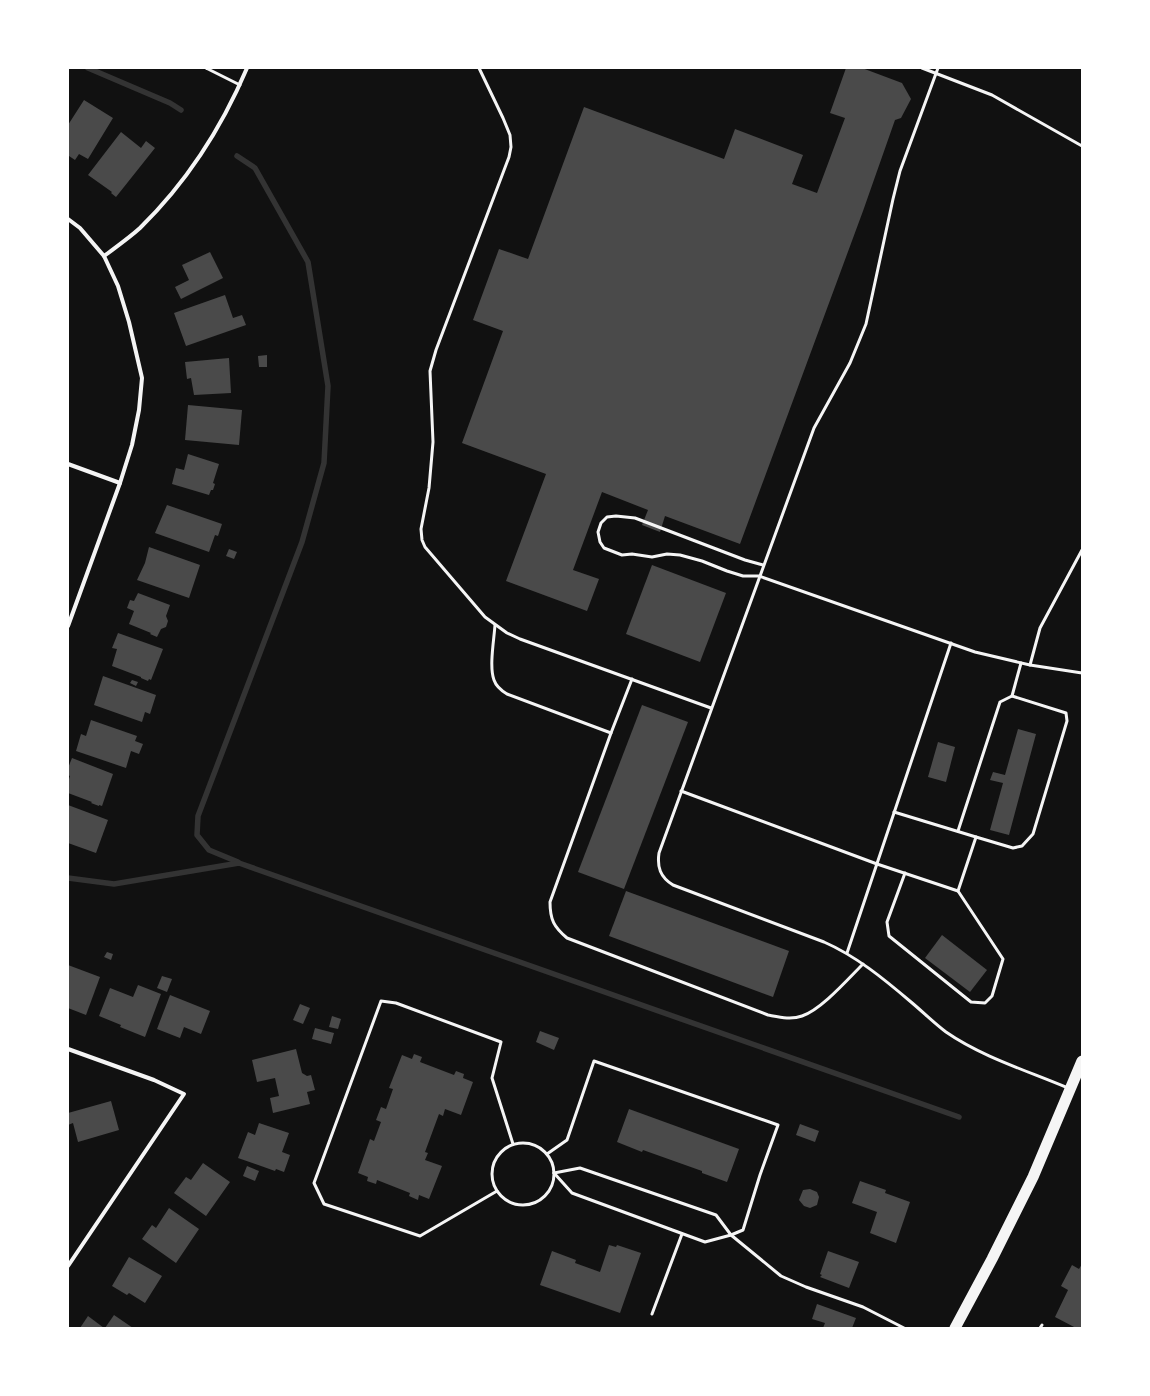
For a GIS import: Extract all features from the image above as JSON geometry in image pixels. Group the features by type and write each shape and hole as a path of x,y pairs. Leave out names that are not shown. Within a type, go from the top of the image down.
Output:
{"highway":[{"path":"955,1328 992,1259 1033,1177 1082,1061"}],"street":[{"path":"104,256 139,228 176,190 210,139 240,85 247,68"},
{"path":"68,219 80,228 104,256 118,286 142,378 139,410 120,484 68,626"},
{"path":"68,464 120,484"},
{"path":"68,1049 154,1080 184,1094 68,1266"}],"lane":[{"path":"206,68 240,85"},
{"path":"479,68 510,135 511,147 509,157 432,361 430,371 434,442 421,529 422,540 425,547 477,608 495,625 507,633 711,708"},
{"path":"922,68 992,95 1082,146"},
{"path":"938,68 898,180 866,324 850,363 814,428 681,790 659,853 658,868 666,881 673,885 824,942 847,953 911,1002 933,1022 959,1040 979,1051 1070,1089"},
{"path":"763,565 745,560 635,518 616,516 607,518 601,523 598,532 600,542 604,548 622,555 680,555 702,561 743,576 759,576 975,652 1030,665 1082,673"},
{"path":"1030,665 1040,628 1082,550"},
{"path":"495,625 492,670 494,681 499,689 506,694 611,733"},
{"path":"847,953 951,643"},
{"path":"1012,696 1021,662"},
{"path":"632,679 550,902 550,913 554,924 560,933 567,938 768,1015 780,1018 801,1017 810,1013 820,1006 863,964"},
{"path":"894,812 1013,848 1022,846 1033,834 1066,721 1066,713 1012,696 1000,702 958,831"},
{"path":"681,790 876,864 958,891 1002,959 992,996 985,1003 972,1002 889,936 886,922 905,874"},
{"path":"958,891 976,837"},
{"path":"497,1191 420,1236 324,1204 314,1183 381,1001 396,1003 502,1042 492,1078 513,1144"},
{"path":"547,1154 567,1140 594,1061 778,1125 760,1175 743,1230 705,1242 572,1193 554,1173"},
{"path":"529,1143 539,1147 547,1154 552,1163 554,1173 553,1183 548,1192 541,1199 532,1204 522,1205 512,1203 497,1191 493,1182 492,1172 494,1162 500,1152 513,1144 529,1143"},
{"path":"554,1173 580,1168 716,1215 731,1235 781,1276 806,1287 863,1307 904,1328"},
{"path":"652,1314 682,1234"}],"building":[{"path":"846,68 862,68 902,83 911,99 901,118 895,120 740,544 665,516 660,532 642,525 648,510 602,492 573,570 599,579 587,611 506,581 546,474 462,443 503,331 473,320 499,249 528,259 584,107 724,159 735,129 803,155 792,184 817,193 845,118 830,113"},
{"path":"84,100 113,118 88,159 79,154 75,160 69,156 68,158 68,125"},
{"path":"121,132 141,148 146,141 155,148 116,197 111,193 112,192 88,175"},
{"path":"210,252 223,278 181,299 175,287 189,280 182,265"},
{"path":"225,295 233,318 242,315 246,325 186,346 174,313"},
{"path":"267,355 267,367 259,367 258,356"},
{"path":"229,358 231,393 194,395 191,378 187,379 185,362"},
{"path":"188,405 242,410 239,445 185,440"},
{"path":"188,454 219,464 213,483 215,484 209,495 172,484 176,468 184,470"},
{"path":"167,505 222,524 218,536 215,535 209,552 155,533"},
{"path":"149,547 200,565 189,598 137,580 145,563"},
{"path":"229,549 237,552 234,559 226,556"},
{"path":"652,565 726,593 700,662 626,634"},
{"path":"138,593 170,605 166,616 168,621 166,627 161,629 157,637 129,624 134,611 127,608 130,600 134,601"},
{"path":"118,633 163,649 151,680 149,679 148,681 112,666 117,649 112,648"},
{"path":"103,676 156,695 150,714 145,712 142,722 94,705"},
{"path":"132,680 138,682 136,686 130,683"},
{"path":"642,705 688,722 624,889 578,872"},
{"path":"91,720 137,736 135,741 143,744 139,754 131,751 126,768 76,751 81,734 86,736"},
{"path":"1018,729 1036,734 1009,835 990,830 1003,783 990,780 993,772 1005,775"},
{"path":"938,742 955,747 946,782 928,777"},
{"path":"72,758 113,774 102,806 68,793 68,782 70,776 68,775 68,768"},
{"path":"68,805 108,820 96,853 68,843"},
{"path":"626,891 789,951 773,997 609,936"},
{"path":"942,935 987,970 970,992 925,958"},
{"path":"107,952 113,954 111,960 104,957"},
{"path":"68,965 100,977 86,1015 68,1008"},
{"path":"162,976 172,979 167,992 157,988"},
{"path":"138,985 161,994 145,1037 120,1027 121,1025 99,1016 110,988 133,997"},
{"path":"170,995 210,1011 201,1034 184,1027 180,1038 157,1029"},
{"path":"300,1004 310,1008 303,1024 293,1020"},
{"path":"332,1016 341,1019 338,1029 329,1027"},
{"path":"315,1028 334,1033 331,1044 312,1039"},
{"path":"540,1031 559,1038 554,1050 536,1042"},
{"path":"296,1049 302,1073 307,1076 311,1075 315,1090 307,1092 310,1104 273,1113 270,1098 279,1096 275,1078 257,1082 252,1060"},
{"path":"414,1054 422,1057 420,1062 454,1075 456,1071 464,1074 463,1078 473,1082 461,1115 445,1109 443,1116 439,1114 425,1152 428,1153 425,1160 442,1166 429,1199 419,1195 418,1200 409,1196 410,1193 377,1180 376,1184 367,1181 368,1177 358,1173 370,1139 374,1141 381,1122 376,1120 381,1107 386,1109 393,1089 389,1088 402,1055 412,1059"},
{"path":"111,1101 119,1130 78,1142 73,1123 68,1125 68,1113"},
{"path":"629,1109 739,1149 727,1182 702,1173 702,1171 643,1150 642,1152 617,1142"},
{"path":"259,1123 289,1133 282,1152 290,1155 284,1172 276,1169 275,1171 238,1158 248,1132 255,1135"},
{"path":"800,1124 819,1131 815,1142 796,1135"},
{"path":"203,1163 230,1182 206,1216 174,1193 186,1177 191,1180"},
{"path":"247,1166 259,1171 255,1181 243,1176"},
{"path":"860,1181 886,1190 885,1193 910,1202 896,1243 870,1233 877,1212 852,1203"},
{"path":"810,1189 817,1192 819,1197 817,1205 810,1208 804,1206 799,1200 803,1190"},
{"path":"169,1208 199,1229 176,1263 142,1239 152,1225 156,1228"},
{"path":"609,1245 616,1247 617,1245 641,1253 620,1313 540,1285 552,1251 576,1260 575,1263 600,1272"},
{"path":"828,1251 859,1262 849,1288 820,1277 822,1275 820,1274"},
{"path":"129,1257 162,1276 145,1303 129,1293 127,1295 112,1286"},
{"path":"1082,1264 1082,1328 1076,1328 1055,1317 1068,1290 1061,1286 1072,1265 1079,1269"},
{"path":"817,1304 856,1318 852,1328 823,1328 825,1323 812,1319"},
{"path":"114,1315 133,1328 105,1328"},
{"path":"88,1316 104,1328 80,1328"}],"waterway":[{"path":"88,68 170,103 181,110"},
{"path":"237,156 255,168 308,262 328,386 324,463 302,542 198,816 197,835 209,850 238,862"},
{"path":"68,878 114,884 239,863 959,1117"}]}
